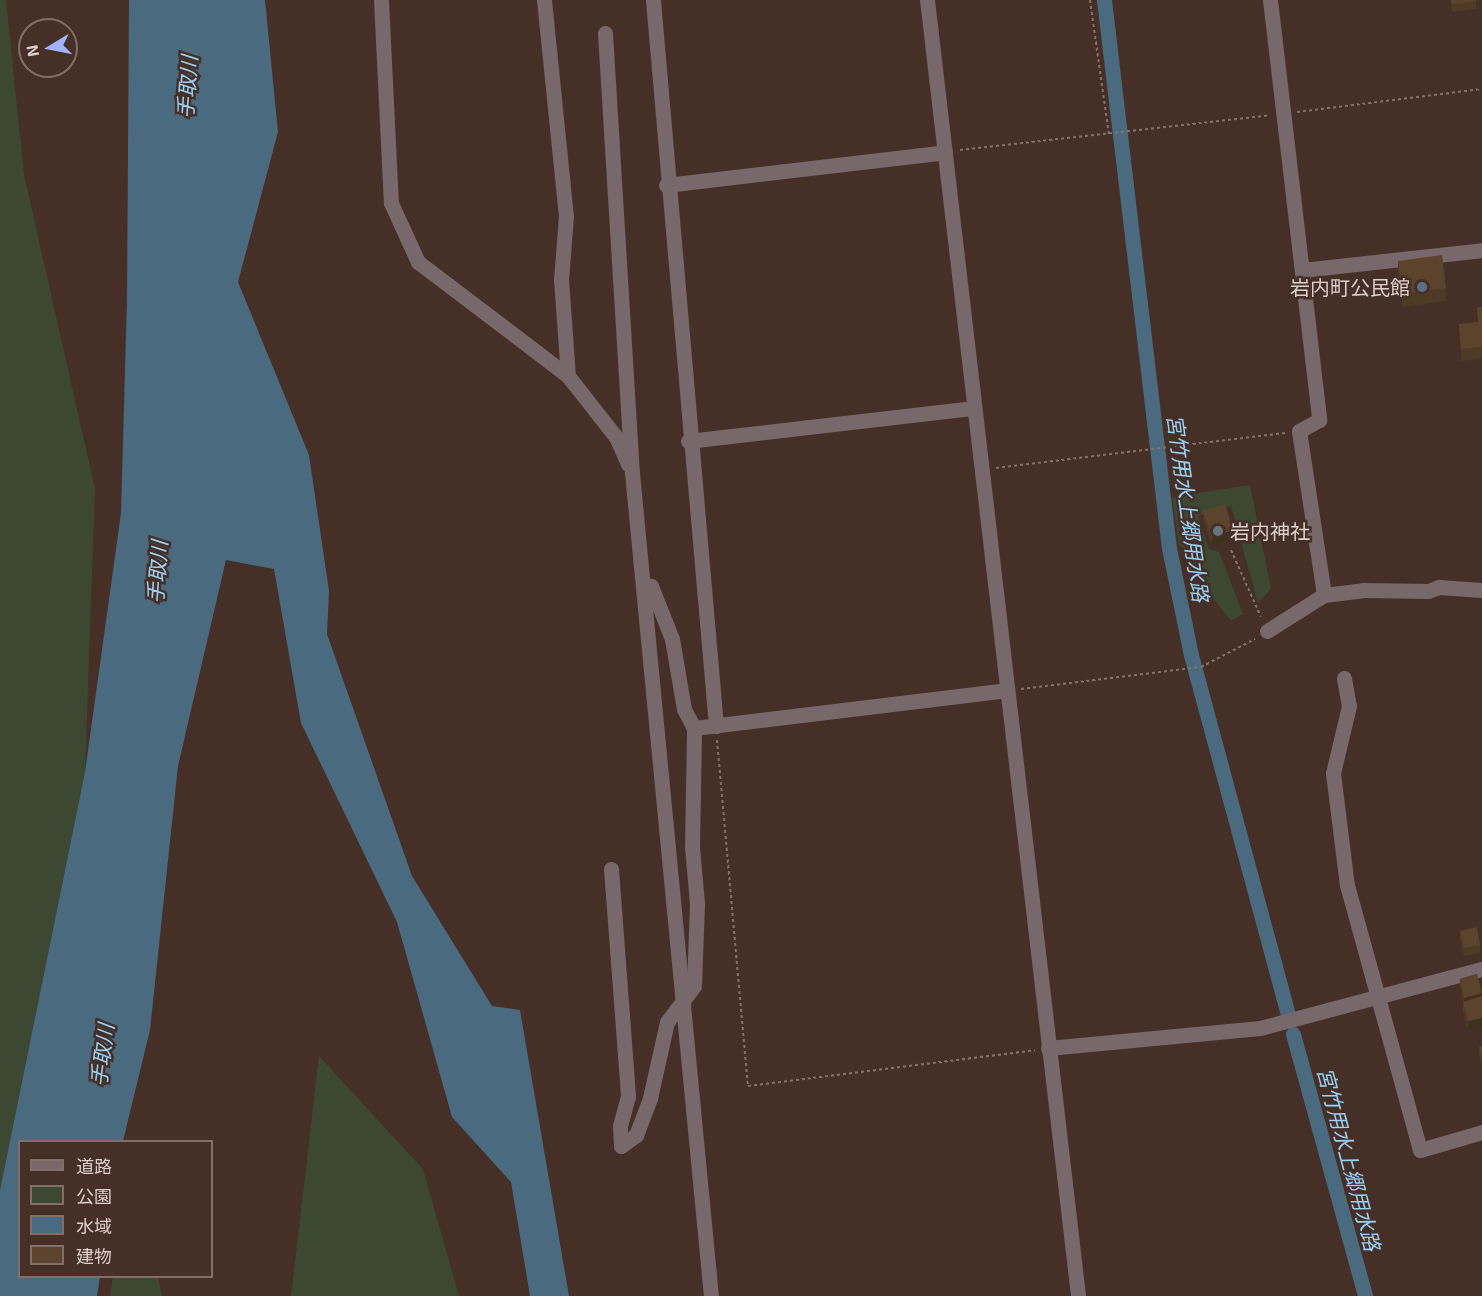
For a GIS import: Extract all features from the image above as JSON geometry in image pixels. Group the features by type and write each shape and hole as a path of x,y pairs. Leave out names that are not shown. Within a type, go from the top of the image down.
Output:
{"street":[{"path":"381,0 391,203 418,262 568,376 616,437 632,473"},
{"path":"544,0 566,216 561,279 568,376"},
{"path":"653,0 688,441 716,726"},
{"path":"927,0 1078,1296"},
{"path":"1270,0 1319,420 1299,431 1324,595"},
{"path":"605,33 632,473 711,1296"},
{"path":"666,185 945,152"},
{"path":"1302,270 1482,250"},
{"path":"688,441 974,408"},
{"path":"611,869 628,1096 620,1125 621,1146 636,1135 650,1098 667,1022 694,986 697,903 692,847 694,728 684,709 672,639 651,585 643,585"},
{"path":"1267,631 1324,595 1363,590 1428,591 1439,587 1482,590"},
{"path":"1344,678 1349,706 1333,773 1347,885 1420,1150 1482,1132"},
{"path":"694,728 1006,690"},
{"path":"1048,1048 1260,1028 1482,969"}],"path":[{"path":"1090,0 1109,135"},
{"path":"945,152 1109,135 1482,89"},
{"path":"981,470 1299,431"},
{"path":"1006,690 1201,668 1267,631 1230,550"},
{"path":"716,726 748,1086 1048,1048"}],"green space":[{"path":"0,0 6,0 24,174 95,489 85,772 0,1190"},
{"path":"1250,485 1271,589 1258,603 1231,506 1198,516 1209,549 1219,552 1243,614 1231,621 1200,582 1179,544 1172,497"},
{"path":"319,1056 423,1169 459,1296 291,1296"},
{"path":"113,1278 158,1278 162,1296 110,1296"}],"water":[{"name":"手取川","path":"129,0 265,0 278,132 238,282 309,455 329,591 327,634 412,876 492,1006 520,1010 569,1296 530,1296 511,1182 452,1117 397,922 301,723 274,569 226,560 178,766 150,1030 123,1140 18,1140 18,1278 100,1278 97,1296 0,1296 0,1190 85,772 121,513 127,299"}],"building":[{"path":"1451,0 1476,0 1476,1 1452,4"},
{"name":"岩内町公民館","path":"1442,255 1446,288 1403,294 1398,261"},
{"path":"1477,307 1482,307 1482,347 1461,349 1459,324 1478,322"},
{"path":"1225,504 1233,530 1212,538 1203,511"},
{"path":"1477,927 1480,945 1464,948 1460,931"},
{"path":"1477,974 1482,993 1464,998 1460,979"},
{"path":"1482,996 1482,1018 1468,1021 1463,1002"}],"waterway":[{"name":"宮竹用水上郷用水路","path":"1104,0 1169,548 1191,655 1287,1011"},
{"name":"宮竹用水上郷用水路","path":"1293,1034 1365,1296"}],"place":[{"name":"岩内町公民館","path":"1422,287"},
{"name":"岩内神社","path":"1218,531"}]}
